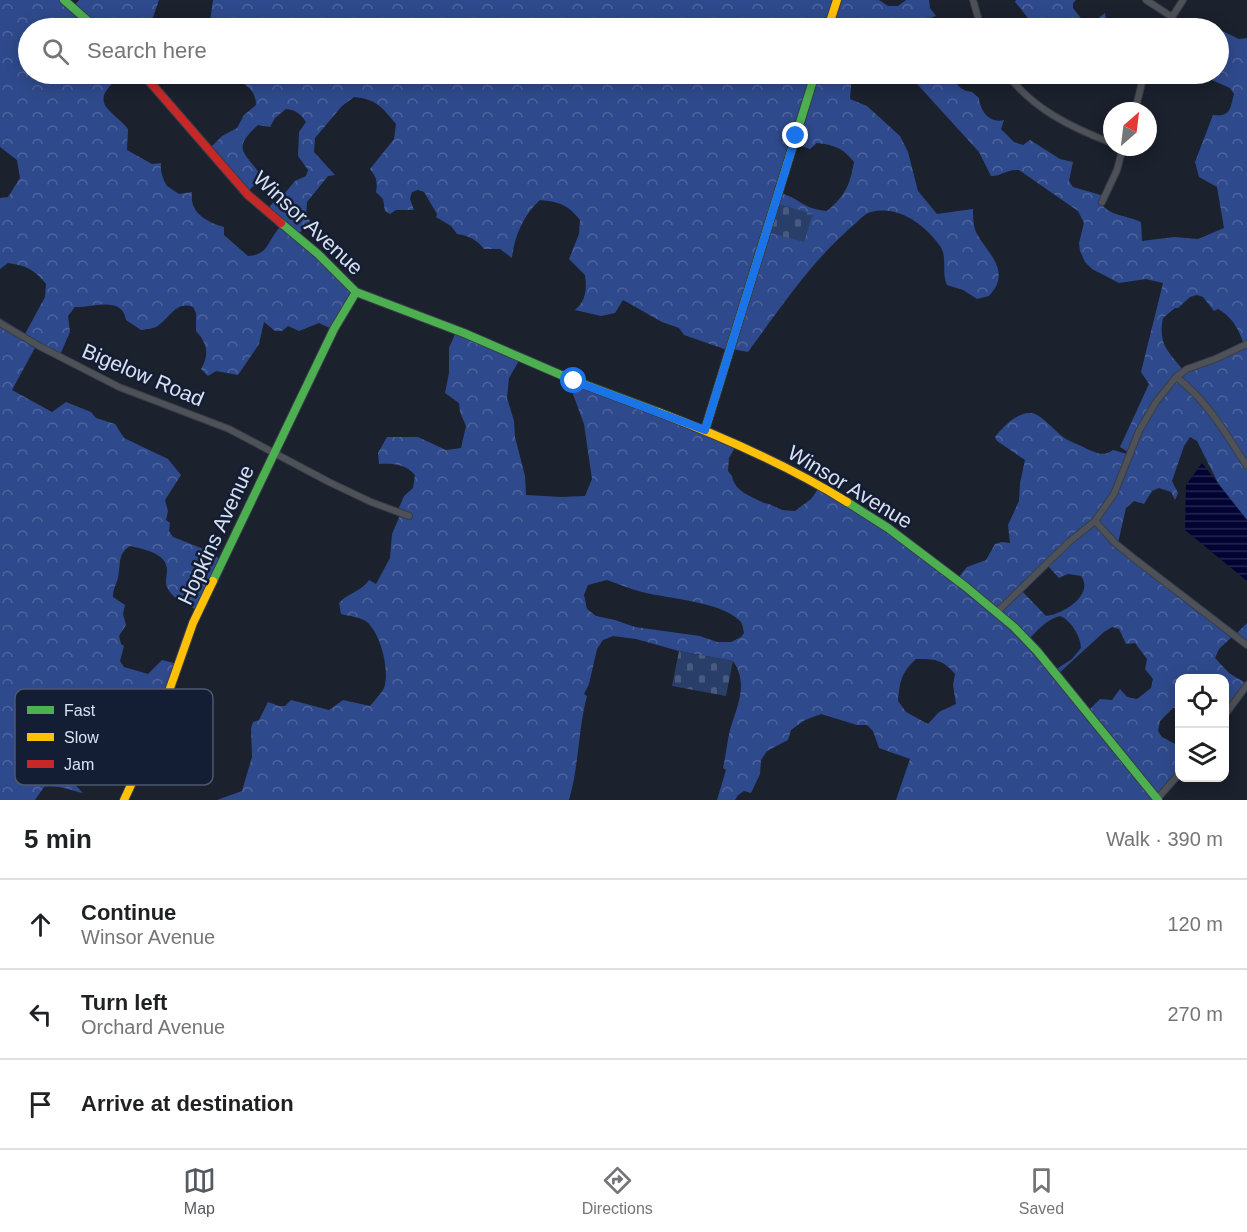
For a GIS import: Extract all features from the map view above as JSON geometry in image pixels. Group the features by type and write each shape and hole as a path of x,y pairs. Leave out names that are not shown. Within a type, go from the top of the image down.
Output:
{"street":[{"path":"64,0 85,18"},
{"path":"831,18 837,0"},
{"path":"973,0 978,18"},
{"path":"1146,0 1172,17 1183,0"},
{"name":"Winsor Avenue","path":"152,84 248,195 318,254 356,292 435,321 574,381 705,430 810,479 888,528 997,612 1037,651 1158,799"},
{"path":"705,430 812,84"},
{"path":"1016,84 1045,111 1068,125 1103,139"},
{"path":"1137,102 1142,84"},
{"path":"1102,202 1117,170 1120,156"},
{"name":"Hopkins Avenue","path":"170,689 194,623 334,329 356,292"},
{"name":"Bigelow Road","path":"0,323 119,387 229,429 360,497 409,516"},
{"path":"997,612 1069,542 1095,521 1114,494 1139,431 1156,402 1176,377 1187,369 1247,344"},
{"path":"1176,377 1189,387 1211,411 1247,466"},
{"path":"1095,521 1122,548 1247,645"},
{"path":"1229,709 1247,685"},
{"path":"1158,799 1175,778"},
{"name":"Hopkins Avenue","path":"123,800 130,785"}],"green space":[{"path":"0,0 66,0 74,6 79,0 159,0 153,18 18,18 18,84 112,84 107,89 104,102 110,112 128,129 127,150 152,164 161,163 162,175 167,186 179,194 192,192 196,211 205,219 224,227 224,235 248,256 264,250 280,227 266,211 280,194 285,193 295,181 306,176 308,170 298,156 299,132 306,122 293,110 286,109 275,118 270,127 258,125 245,140 243,150 245,155 261,175 259,181 248,191 209,149 222,136 237,128 244,115 256,105 254,94 244,84 851,84 850,99 867,106 900,136 908,152 918,191 937,214 973,209 976,232 996,263 999,277 996,287 989,296 977,299 963,290 947,285 942,250 934,238 910,218 891,211 881,211 865,215 840,237 798,284 748,352 732,349 730,351 684,335 679,328 662,322 623,300 615,313 601,316 575,310 584,299 586,285 585,275 569,259 579,234 580,220 572,211 558,203 540,200 529,212 521,226 512,258 500,249 484,249 472,238 457,234 451,226 436,217 437,214 424,192 418,190 412,192 410,199 414,210 396,210 390,214 385,211 383,199 376,192 376,179 370,169 394,139 396,124 378,105 354,97 342,106 315,138 314,152 335,175 328,176 307,202 306,216 310,221 296,237 354,291 334,330 319,323 299,331 288,326 282,331 275,331 264,322 259,344 238,375 216,371 208,376 201,369 206,358 206,349 196,331 196,313 193,307 178,308 158,326 141,330 126,320 123,312 113,305 75,307 68,316 70,332 60,355 37,344 12,390 52,412 66,402 91,412 96,418 115,424 124,438 168,459 181,475 165,500 168,511 166,520 170,523 169,531 173,537 206,550 223,561 199,611 182,602 168,589 166,564 159,556 130,546 126,549 121,556 113,594 113,597 125,605 123,614 126,625 119,636 124,646 120,661 124,667 148,674 162,660 178,664 169,689 15,689 15,785 75,785 83,793 60,787 44,787 35,800 0,800 0,318 25,334 45,297 46,284 34,272 20,265 8,263 0,269 0,198 8,197 20,178 17,160 0,147","holes":["817,143 842,150 854,162 846,190 827,211 806,206 780,193 795,144 810,149"]},
{"path":"213,0 879,0 888,6 898,6 906,0 929,0 930,8 936,16 931,18 210,18"},
{"path":"1016,0 1076,0 1073,8 1081,18 1028,18 1015,2"},
{"path":"1229,34 1239,39 1247,38 1247,532 1225,497 1197,441 1190,437 1184,446 1172,481 1178,493 1175,500 1171,492 1159,488 1152,491 1144,504 1134,501 1126,508 1118,543 1236,634 1247,623 1247,643 1235,634 1219,649 1215,658 1229,673 1247,684 1229,709 1229,674 1175,674 1175,708 1160,721 1158,731 1162,737 1175,744 1175,778 1160,800 896,800 910,759 879,748 873,731 867,725 857,725 821,714 805,720 791,730 788,740 767,751 761,760 760,774 751,793 744,791 735,800 717,800 726,770 723,768 741,687 738,670 733,661 613,636 603,640 597,649 589,684 584,694 587,696 569,800 217,800 242,791 252,757 251,728 253,722 259,720 268,702 285,706 291,700 329,710 343,700 370,706 384,688 385,663 376,635 364,620 341,614 339,603 363,587 369,580 376,584 390,558 392,534 401,513 398,510 404,496 413,488 415,475 407,468 394,464 379,464 378,453 387,437 418,437 446,450 461,448 466,426 459,403 445,393 449,373 449,348 455,334 520,359 509,378 507,398 525,476 526,495 585,496 592,479 584,424 567,378 737,444 729,458 728,471 736,486 749,496 782,510 795,511 811,499 821,485 958,578 967,567 986,560 995,544 1010,543 1008,525 1019,501 1025,460 997,441 995,437 1013,419 1031,413 1037,415 1066,439 1087,449 1100,454 1113,450 1127,454 1128,452 1120,447 1149,384 1141,372 1163,283 1146,279 1119,283 1092,269 1085,262 1080,251 1079,243 1084,223 1078,211 1019,170 991,176 979,152 917,84 957,84 979,98 981,107 990,118 1004,120 1001,129 1014,142 1023,145 1030,140 1060,159 1073,162 1069,181 1073,187 1104,196 1102,204 1109,211 1141,222 1142,241 1174,237 1198,239 1224,228 1217,187 1199,177 1195,162 1213,115 1223,115 1229,111 1234,94 1230,88 1221,84 1229,84","holes":["1197,295 1203,297 1214,311 1218,309 1232,321 1245,348 1183,370 1163,341 1163,318 1190,297","1047,565 1059,578 1068,574 1081,576 1084,590 1075,603 1068,608 1046,616 1020,589","607,580 642,592 720,609 740,621 744,633 731,642 717,642 700,636 635,627 596,616 587,609 584,595 588,585","1060,616 1075,629 1081,648 1072,659 1055,670 1029,639 1051,620","1112,627 1119,629 1126,644 1135,643 1147,659 1145,669 1153,679 1151,688 1137,699 1127,697 1120,689 1112,700 1100,699 1088,711 1058,674","916,659 933,660 946,665 955,674 953,685 956,704 939,712 928,724 906,712 898,701 901,683 907,669"]},
{"path":"779,204 813,214 804,242 771,233"},
{"path":"679,651 733,661 726,696 672,686"}],"shaded area":[{"path":"1202,463 1247,520 1247,581 1185,530 1186,485"}],"traffic: fast":[{"path":"64,0 85,18"},
{"path":"705,430 812,84"},
{"path":"281,223 318,254 356,292 464,333 575,381 658,412"},
{"path":"213,581 334,329 356,292"},
{"path":"847,502 888,528 1014,627 1037,651 1158,800"}],"traffic: slow":[{"path":"831,18 837,0"},
{"path":"658,412 755,452 847,502"},
{"path":"170,689 193,623 213,581"},
{"path":"124,800 131,785"}],"traffic: jam":[{"path":"152,84 248,195 281,223"}],"route":[{"path":"574,381 705,430 796,136"}]}
